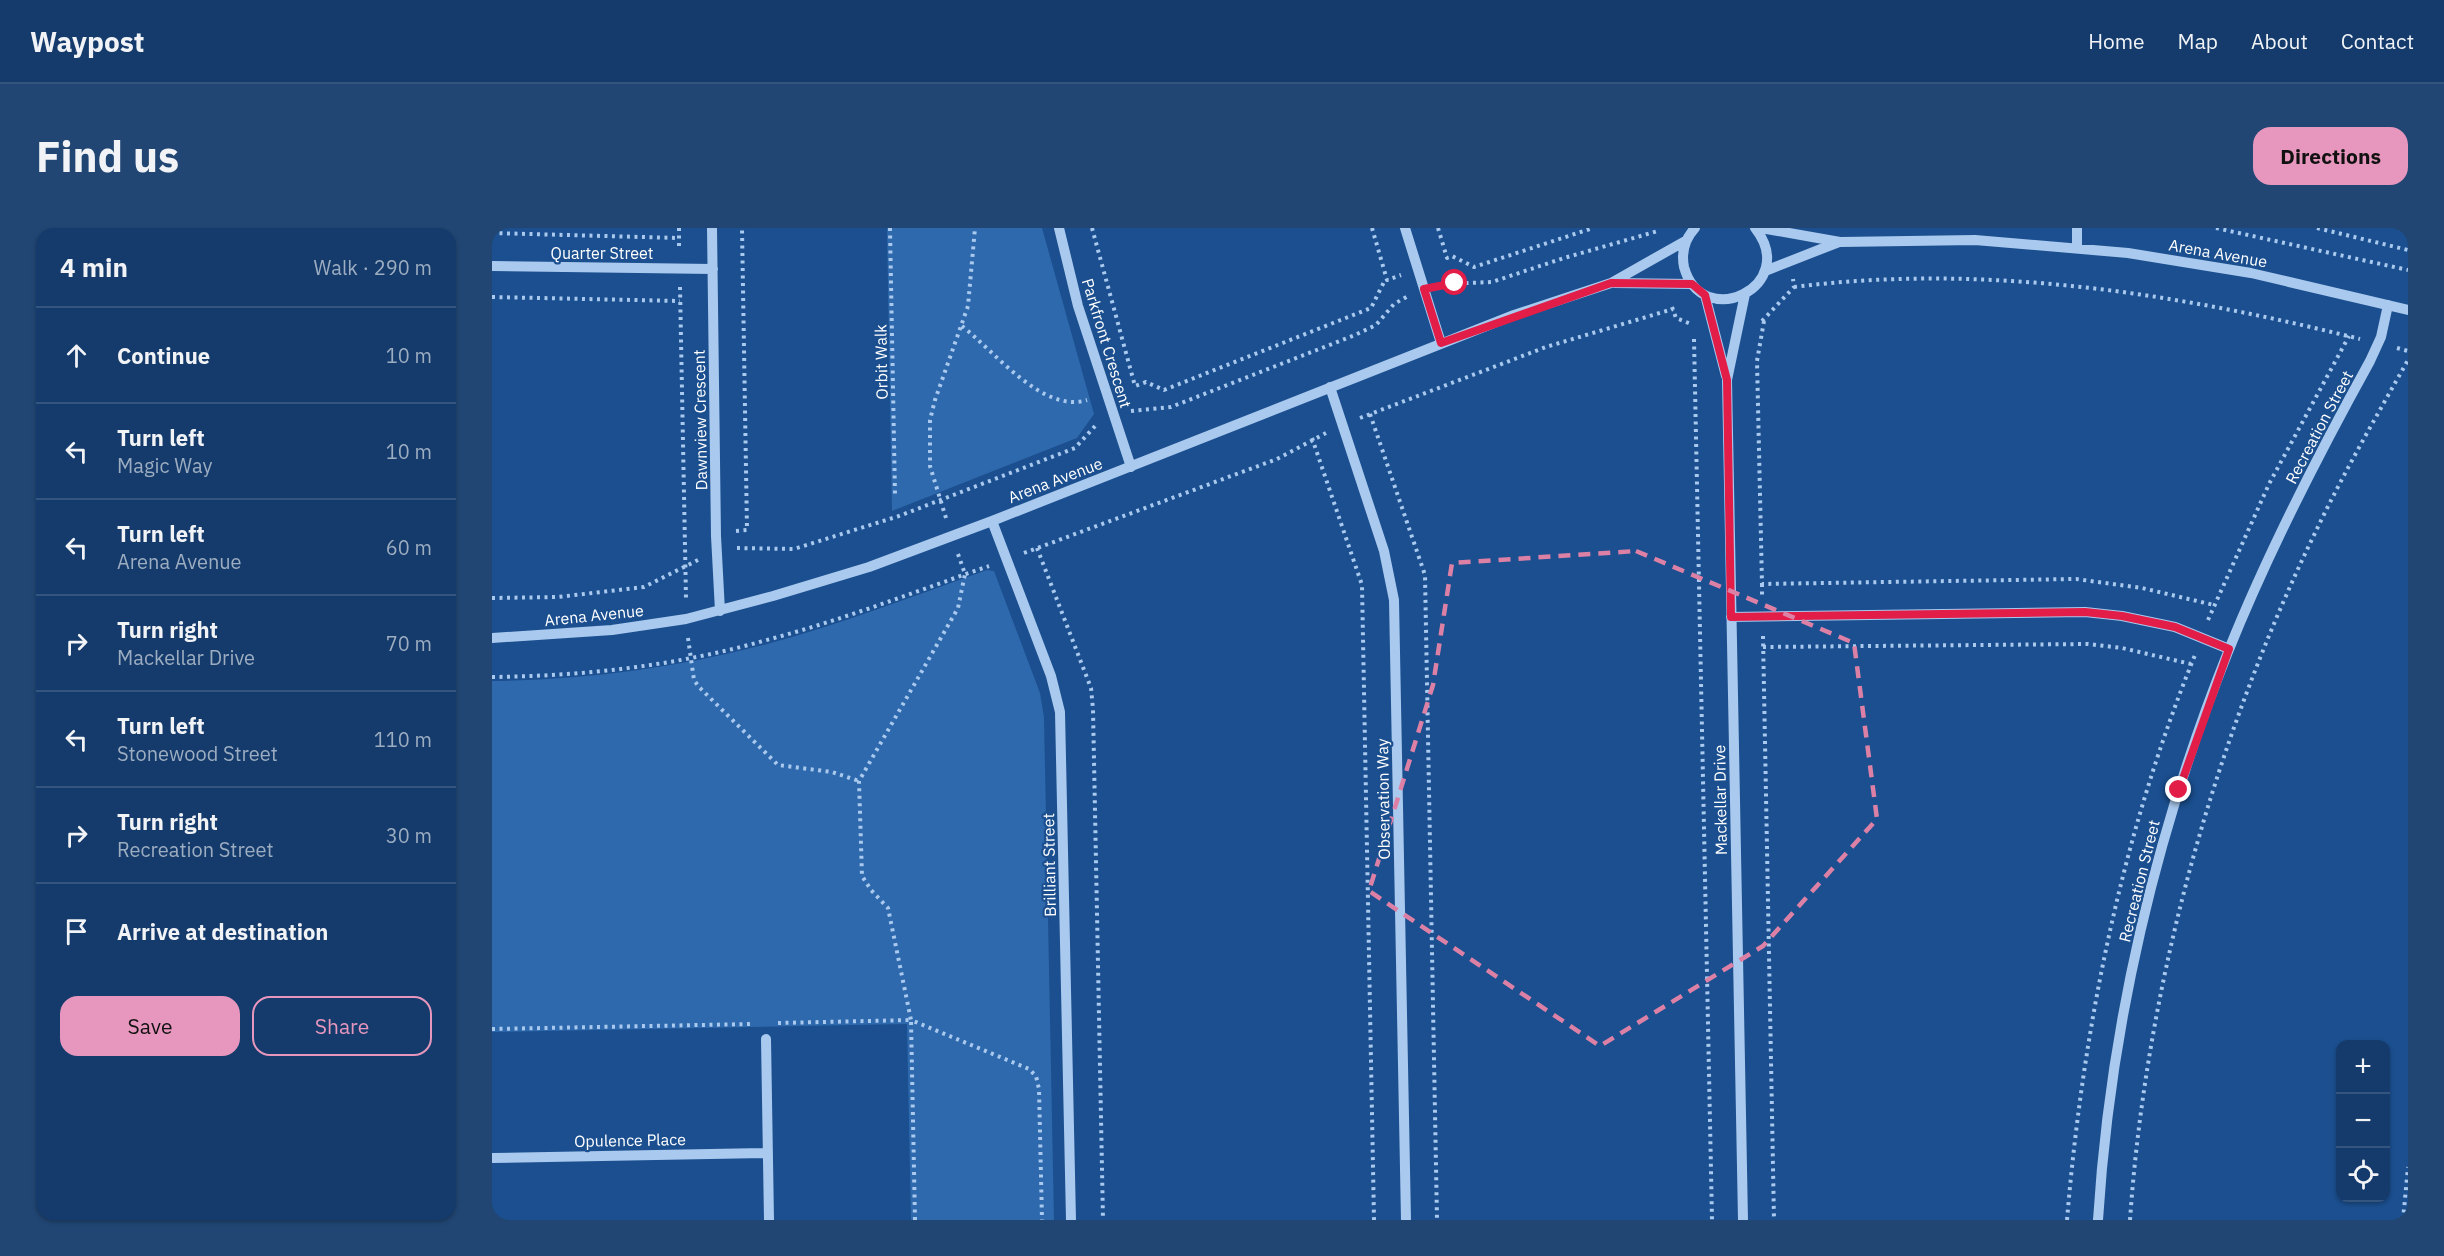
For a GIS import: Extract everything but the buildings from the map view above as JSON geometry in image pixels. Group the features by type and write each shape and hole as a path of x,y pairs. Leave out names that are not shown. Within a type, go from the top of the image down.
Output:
{"street":[{"name":"Dawnview Crescent","path":"712,228 716,552 720,611"},
{"name":"Parkfront Crescent","path":"1059,228 1078,306 1131,467"},
{"path":"1406,228 1441,343"},
{"path":"1695,228 1687,240 1683,262 1692,284 1705,295 1718,299 1732,299 1745,294 1753,289 1765,271 1766,247 1755,228"},
{"name":"Arena Avenue","path":"1761,228 1840,242 1969,239 2077,247 2251,273 2408,310"},
{"path":"2076,228 2077,247"},
{"name":"Arena Avenue","path":"492,638 612,630 686,619 869,567 1131,467 1441,343 1611,283 1687,240"},
{"name":"Arena Avenue","path":"1765,271 1840,242"},
{"name":"Quarter Street","path":"492,266 713,269"},
{"name":"Arena Avenue","path":"1611,283 1692,284"},
{"name":"Mackellar Drive","path":"1743,1220 1727,380 1745,294"},
{"name":"Mackellar Drive","path":"1705,295 1727,380"},
{"name":"Recreation Street","path":"2098,1220 2115,1067 2142,929 2179,790 2229,649 2275,547 2378,343 2388,305"},
{"name":"Observation Way","path":"1329,387 1384,551 1394,600 1406,1220"},
{"name":"Brilliant Street","path":"992,521 1051,676 1060,712 1071,1220"},
{"path":"1731,617 2085,612 2122,616 2175,627 2229,649"},
{"path":"766,1039 769,1220"},
{"name":"Opulence Place","path":"492,1158 768,1153"}],"path":[{"path":"679,228 686,619 694,680 778,765 832,772 859,780"},
{"path":"685,542 747,530 742,228"},
{"name":"Orbit Walk","path":"890,228 895,495"},
{"path":"940,501 930,466 930,420 962,326 972,283 975,228"},
{"path":"1092,228 1135,386"},
{"path":"1438,228 1447,258 1452,256 1474,267 1593,228"},
{"path":"492,598 558,597 644,587 657,583 686,565 716,552 743,547 794,549 940,501 1075,448 1095,425 1114,417 1136,410 1171,407 1362,332 1376,325 1394,304 1424,289 1444,284 1492,282 1665,228"},
{"path":"2216,228 2408,270"},
{"path":"2317,228 2408,250"},
{"path":"492,233 679,238"},
{"path":"1794,287 1915,278 2019,281 2178,301 2289,322 2408,351"},
{"path":"962,326 1021,379 1068,404 1146,382 1164,390 1371,308 1384,282 1388,280"},
{"path":"492,297 681,301"},
{"path":"492,677 597,672 690,658 792,633 1007,560 1277,459 1312,438 1546,346 1673,309"},
{"path":"1764,321 1757,361 1774,1220"},
{"path":"1694,324 1712,1220"},
{"path":"2130,1220 2140,1120 2155,1028 2191,870 2213,793 2256,670 2314,535 2408,360"},
{"path":"1370,414 1425,575 1437,1220"},
{"path":"1312,438 1362,585 1374,1220"},
{"path":"1037,548 1091,688 1103,1220"},
{"path":"965,574 958,608 859,780 862,876 871,890 888,908 911,1020 1029,1070 1039,1082 1042,1220"},
{"path":"1762,584 2076,579 2142,588 2214,605"},
{"path":"1763,647 2088,644 2122,648 2191,664"},
{"path":"2403,1220 2408,1167"}],"highlighted area":[{"path":"1636,551 1854,643 1877,819 1763,946 1600,1046 1369,891 1433,685 1452,563"}],"shaded area":[{"path":"887,228 1042,228 1094,414 1077,438 892,511"},
{"path":"987,570 994,571 1040,693 1044,717 1054,1220 911,1220 907,1024 492,1032 492,681 596,675 699,660 822,628"}],"route":[{"path":"1455,283 1424,289 1441,343 1514,315 1611,283 1692,284 1705,295 1727,380 1731,617 2085,612 2148,620 2175,627 2229,649 2179,790"}]}
